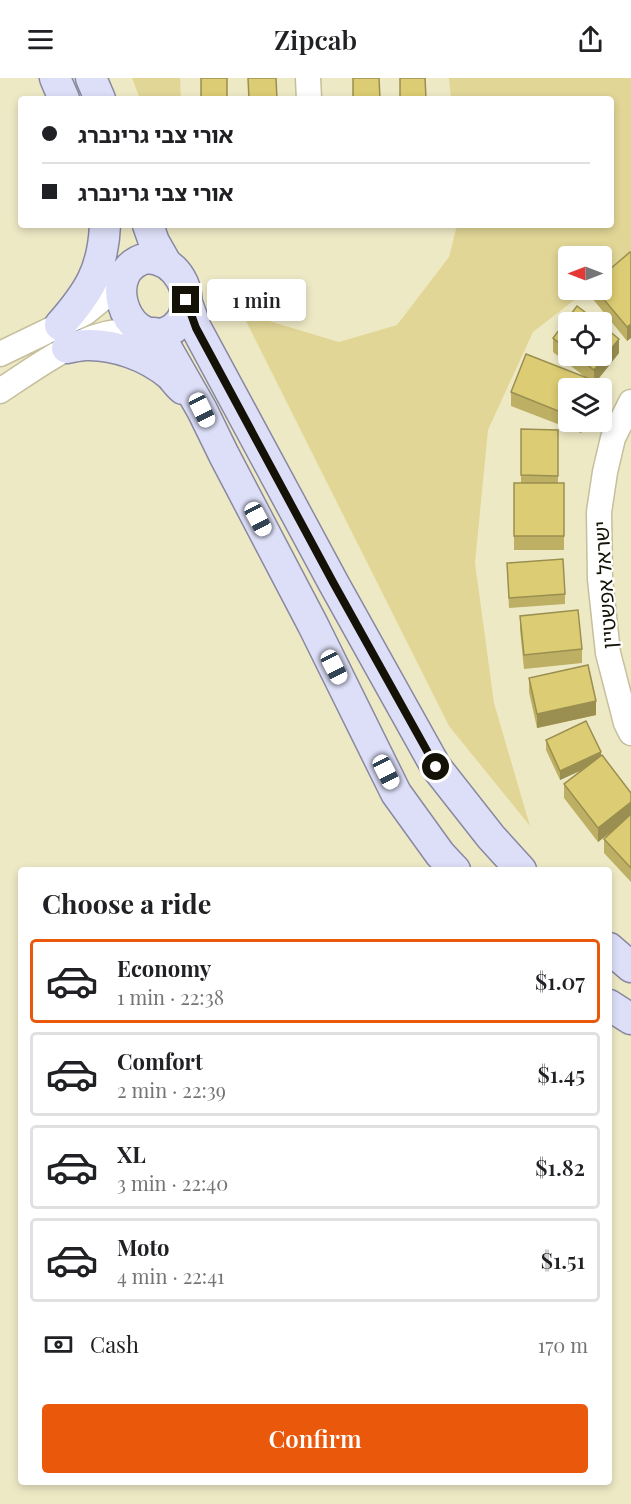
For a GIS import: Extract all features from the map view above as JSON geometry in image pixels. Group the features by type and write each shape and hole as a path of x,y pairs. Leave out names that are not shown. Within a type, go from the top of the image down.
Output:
{"main road":[{"path":"54,78 63,96"},
{"path":"91,78 99,96"},
{"path":"105,228 98,268 63,336 86,345 119,349 136,355 169,374 202,410"},
{"path":"119,228 126,252 125,274 121,291 124,306 131,320 162,340 202,410 313,625 396,793 440,854 452,867"},
{"path":"149,228 154,242 166,262 184,285 186,300 196,328 436,767 491,837 518,867"},
{"path":"125,274 135,262 147,258 166,262"},
{"path":"148,332 166,332 177,325 184,314 186,300"},
{"path":"612,951 631,967"},
{"path":"612,1007 631,1019"}],"street":[{"path":"309,78 309,96"},
{"path":"0,391 63,336 84,313 111,292 125,274"},
{"path":"0,354 63,336 85,339 129,330 148,332"},
{"name":"ישראל אפשטיין","path":"631,402 613,438 599,512 600,579 608,653 626,723 631,733"}],"shaded area":[{"path":"132,78 180,78 181,96 139,96"},
{"path":"449,78 631,78 631,260 612,272 612,246 558,246 558,300 574,300 533,332 488,430 475,563 494,703 530,826 449,726 242,313 339,342 397,325 449,257 456,228 614,228 614,96 451,96"}],"building":[{"path":"201,78 227,78 227,96 201,96"},
{"path":"248,78 276,78 277,96 249,96"},
{"path":"353,78 379,78 380,96 353,96"},
{"path":"400,78 425,78 426,96 400,96"},
{"path":"631,253 631,324 627,327 604,300 612,300 612,267"},
{"path":"577,306 585,312 572,312"},
{"path":"558,331 558,342 553,338"},
{"path":"612,333 619,339 612,348"},
{"path":"526,354 587,378 558,378 558,411 511,392"},
{"path":"521,429 558,430 558,476 521,475"},
{"path":"514,483 564,483 564,536 514,536"},
{"path":"563,559 565,594 509,598 507,563"},
{"path":"578,610 582,649 524,655 520,616"},
{"path":"588,665 596,701 537,714 529,678"},
{"path":"586,721 601,752 560,771 546,740"},
{"path":"602,755 631,793 631,802 598,828 564,784"},
{"path":"631,814 631,868 604,839"}],"route":[{"path":"186,300 196,328 436,767"}]}
